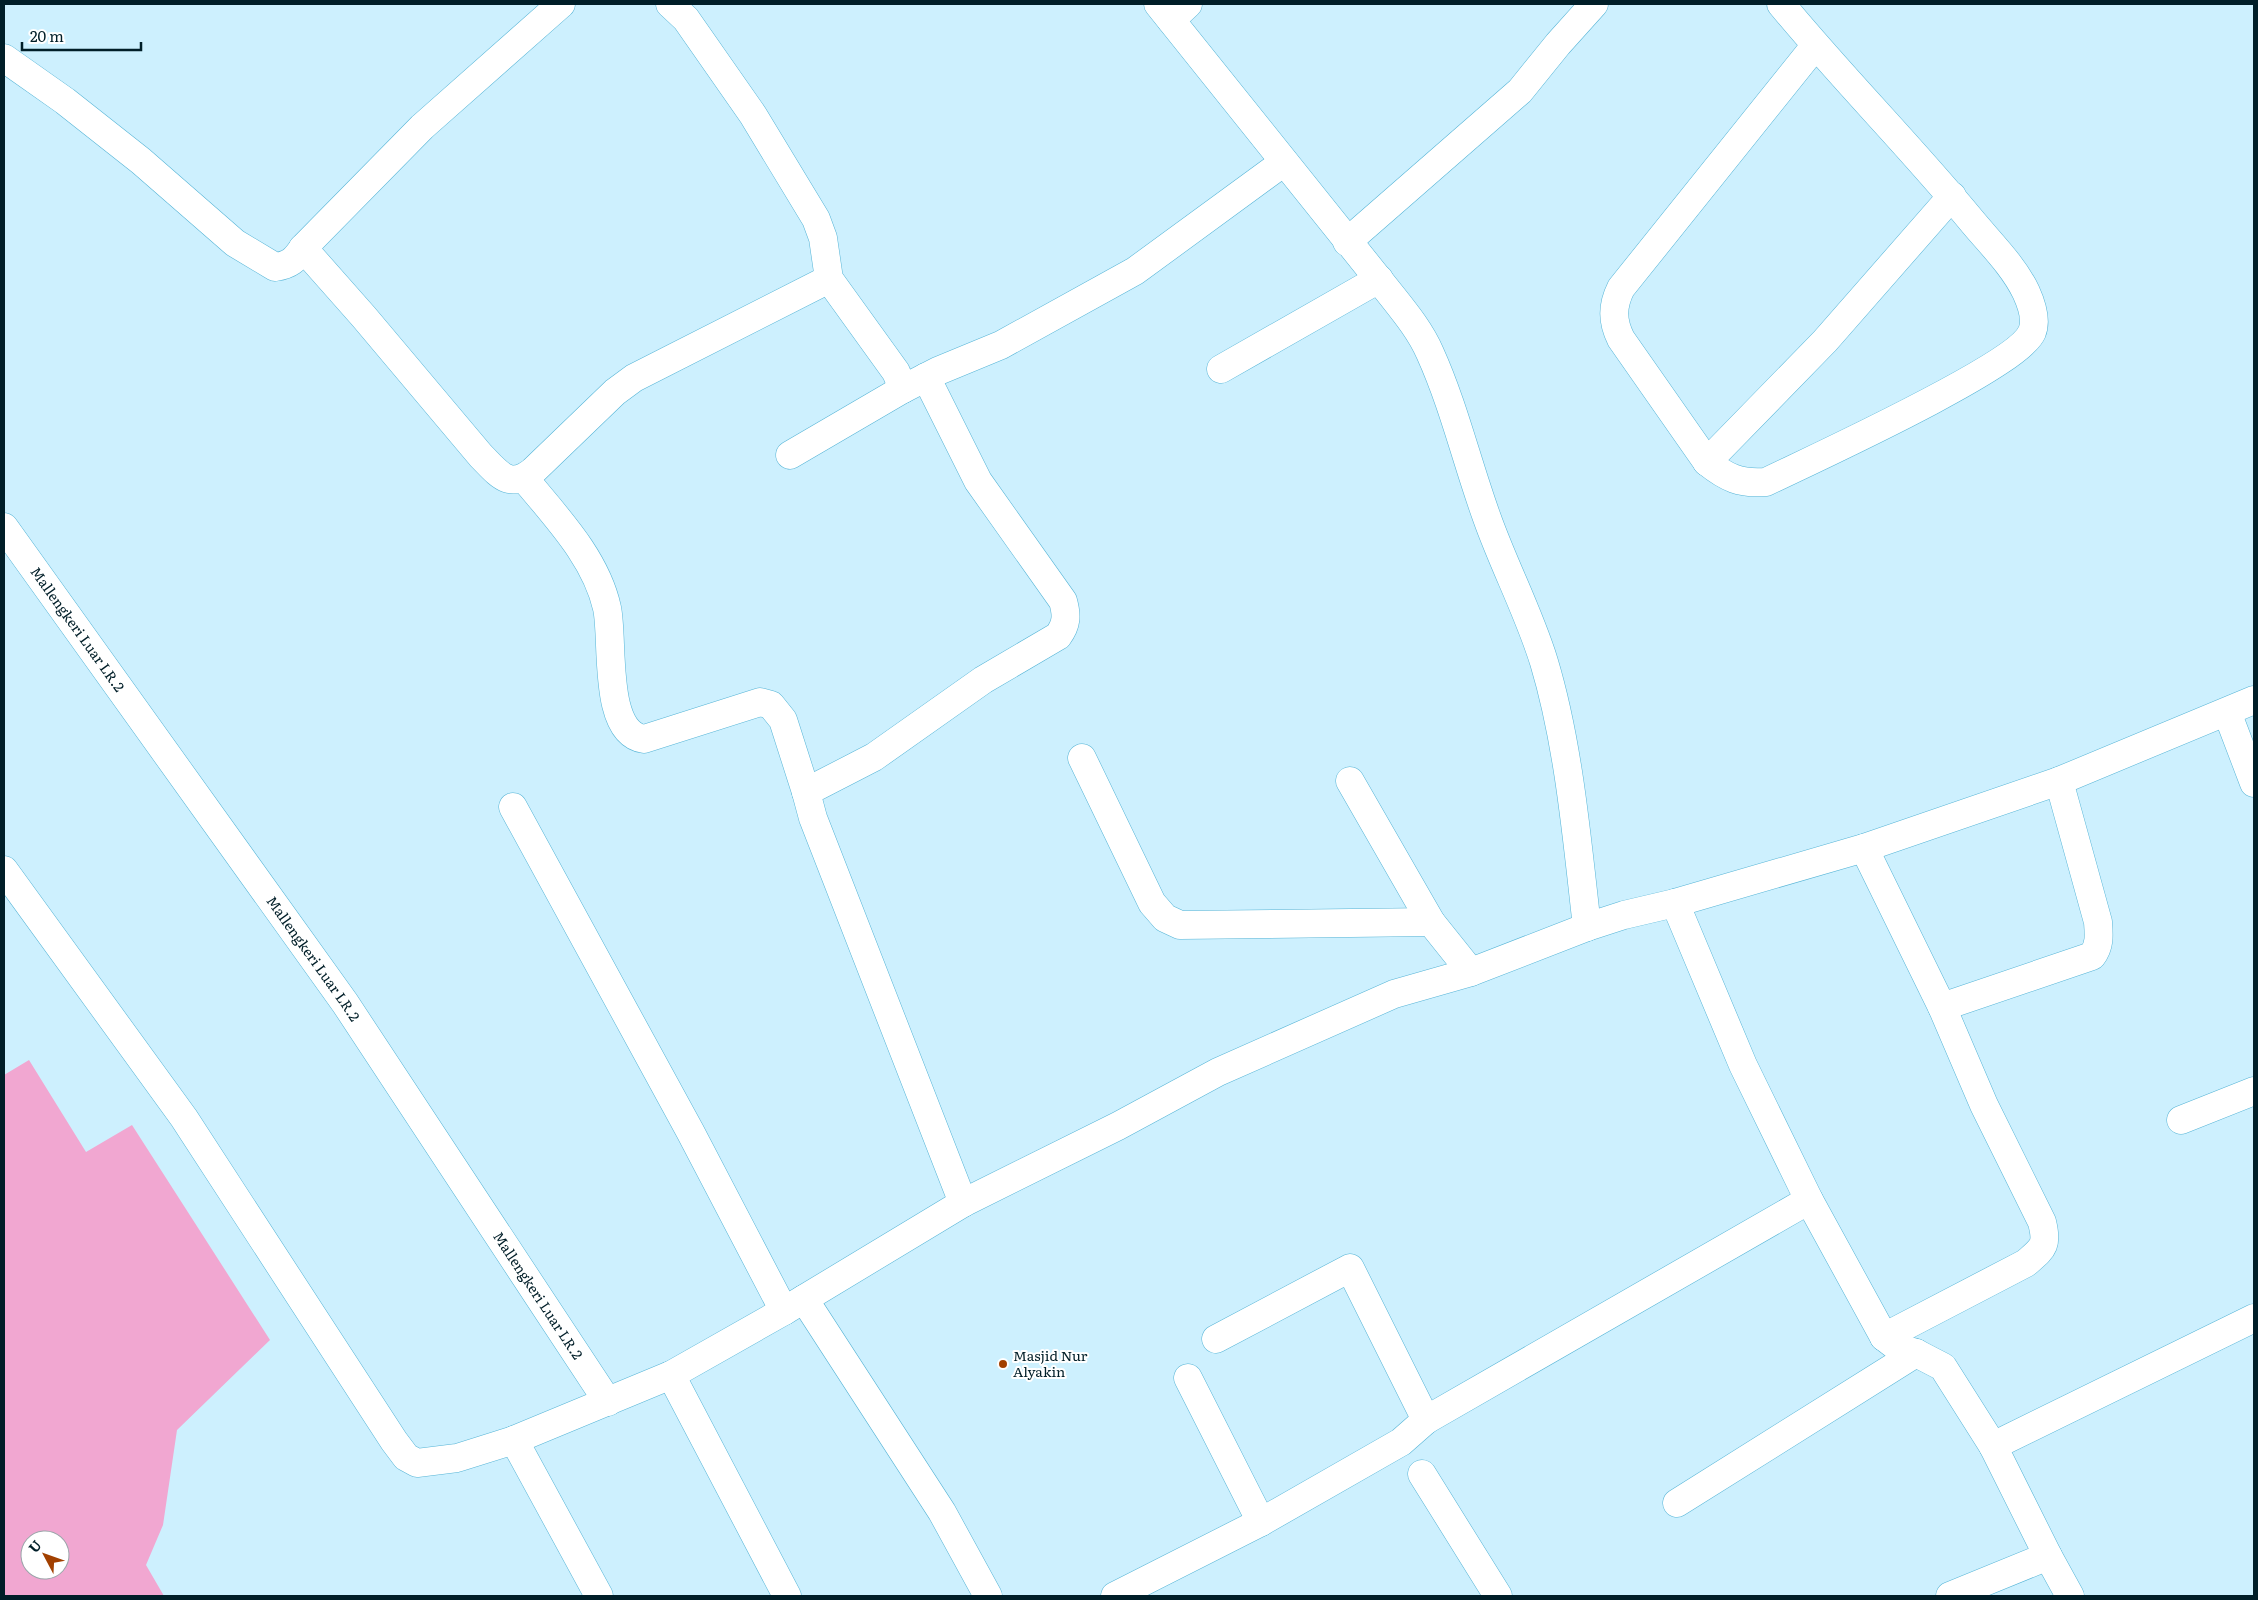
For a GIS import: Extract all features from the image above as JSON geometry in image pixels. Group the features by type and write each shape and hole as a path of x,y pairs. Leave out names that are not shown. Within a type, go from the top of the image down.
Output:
{"street":[{"path":"4,58 65,101 141,161 235,243 275,267 289,264 422,127 561,4"},
{"path":"670,4 686,19 753,115 816,219 823,238 829,279 896,372 903,389"},
{"path":"1347,242 1520,91 1558,44 1594,4"},
{"path":"1781,4 1816,46 1952,196 2012,271 2026,292 2034,320 2032,332 2028,337 2000,361 1924,404 1766,482 1750,483 1724,476 1707,462 1621,339 1616,328 1614,307 1621,288 1816,46"},
{"path":"1172,9 1284,162 1410,320 1429,352 1449,402 1487,519 1544,662 1556,709 1564,755 1587,927"},
{"path":"790,455 903,389 926,377 1001,345 1135,271 1284,162"},
{"path":"1707,462 1825,341 1952,196"},
{"path":"303,248 481,456 503,477 514,480 524,478 615,392 634,378 829,279"},
{"path":"1221,369 1379,279"},
{"path":"806,792 874,757 983,680 1058,636 1064,627 1066,612 1063,601 978,481 926,377"},
{"path":"524,478 564,527 593,570 607,608 615,702 621,723 625,728 637,738 644,739 760,702 771,705 783,720 813,818 963,1203"},
{"name":"Mallengkeri Luar LR.2","path":"4,526 345,1003 608,1402"},
{"path":"4,870 12,898 184,1118 406,1457 417,1463 457,1458 514,1440 671,1375 794,1305 963,1203 1118,1126 1218,1072 1394,994 1471,972 1587,927 1624,915 1675,903 1864,848 2059,781 2254,700"},
{"path":"2227,712 2254,783"},
{"path":"1082,758 1152,903 1166,918 1180,925 1431,922"},
{"path":"1942,1007 2092,956 2095,952 2099,941 2098,922 2059,781"},
{"path":"1350,782 1431,922 1471,972"},
{"path":"513,807 691,1133 794,1305 942,1512 988,1596"},
{"path":"1864,848 1942,1007 1984,1105 2042,1222 2046,1237 2044,1247 2026,1264 1884,1337"},
{"path":"1675,903 1743,1065 1809,1200 1884,1337 1897,1347 1916,1353 1943,1367 1994,1446 2048,1556 2070,1596"},
{"path":"2181,1120 2254,1091"},
{"path":"1115,1596 1261,1522 1401,1442 1426,1420 1809,1200"},
{"path":"1216,1339 1350,1268 1426,1420"},
{"path":"1994,1446 2254,1318"},
{"path":"1677,1504 1916,1353"},
{"path":"671,1375 787,1596"},
{"path":"1188,1378 1261,1522"},
{"path":"514,1440 600,1596"},
{"path":"1422,1474 1498,1596"},
{"path":"1950,1596 2048,1556"}],"shaded area":[{"path":"29,1060 86,1152 132,1125 270,1340 177,1430 163,1525 146,1565 164,1596 4,1596 4,1075"}],"place":[{"name":"Masjid Nur Alyakin","path":"1003,1364"}]}
